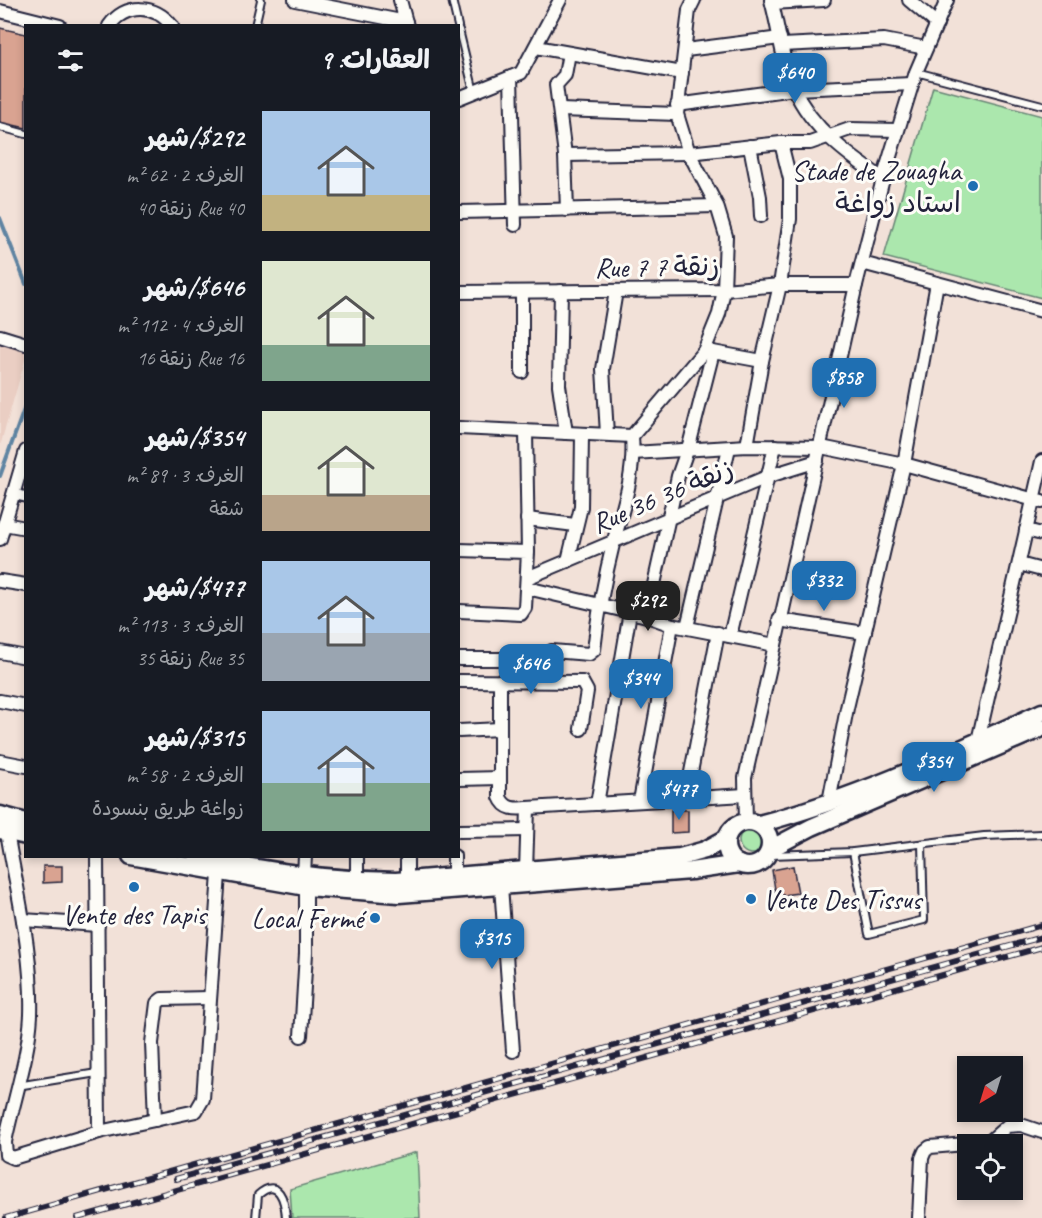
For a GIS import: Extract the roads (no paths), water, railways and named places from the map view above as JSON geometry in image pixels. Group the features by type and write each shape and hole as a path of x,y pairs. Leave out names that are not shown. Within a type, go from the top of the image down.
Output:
{"main road":[{"path":"141,858 219,873 305,881 399,894 526,872 680,857 705,850 727,838 735,826 830,802 1042,712"},
{"path":"206,858 305,881 407,880 501,886 691,871 740,864 753,866 769,852 812,827 1042,728"},
{"path":"0,815 24,821"},
{"path":"752,823 769,835 769,852"},
{"path":"3,831 24,836"},
{"path":"727,838 728,853 740,864"}],"street":[{"path":"295,0 407,24 400,0"},
{"path":"460,98 514,76 523,70 560,0"},
{"path":"647,616 668,518 687,450 724,290 726,236 717,207 689,153 677,110 686,50 688,10 693,0"},
{"path":"824,0 772,2 794,89 816,124 829,138 883,180"},
{"path":"909,0 937,24"},
{"path":"752,823 745,795 745,778 856,285 897,130 914,78 948,0"},
{"path":"111,24 124,12 147,5 170,24"},
{"path":"0,12 51,24"},
{"path":"686,50 781,41 884,40 926,48"},
{"path":"536,47 682,73"},
{"path":"567,210 565,155 556,85 557,81 565,75 569,53"},
{"path":"514,76 515,225"},
{"path":"560,110 677,110 794,89 914,78"},
{"path":"565,155 689,153 781,143 810,143 850,129 897,130"},
{"path":"747,446 762,361 780,285 791,205 790,179 781,143"},
{"path":"750,146 760,197 761,216"},
{"path":"460,212 717,207"},
{"path":"862,263 1042,311"},
{"path":"830,802 847,708 904,464 937,283"},
{"name":"Rue 7 زنقة 7","path":"460,292 724,290 780,285 856,285"},
{"path":"561,291 559,385 566,434"},
{"path":"607,434 602,383 616,291"},
{"path":"522,292 522,372"},
{"path":"0,336 24,343"},
{"path":"709,351 762,361"},
{"path":"548,680 548,659 552,651 592,652 614,542 630,482 632,436 709,351"},
{"path":"460,428 632,436"},
{"path":"460,611 521,614 525,608 528,552 526,431"},
{"path":"568,561 581,507 582,435"},
{"path":"633,453 747,446 821,447 904,464 1038,501"},
{"path":"686,798 724,634 769,476 775,446"},
{"path":"687,627 729,448"},
{"path":"0,538 24,457"},
{"name":"Rue 36 زنقة 36","path":"527,583 568,561 668,518 769,476 817,461"},
{"path":"978,741 1026,530 1038,501 1042,462"},
{"path":"12,494 24,497"},
{"path":"527,519 575,525"},
{"path":"4,524 24,528"},
{"path":"1026,530 1042,534"},
{"path":"460,550 528,552"},
{"path":"1019,564 1042,570"},
{"path":"0,581 24,585"},
{"path":"527,583 672,625 776,645"},
{"path":"597,804 630,612"},
{"path":"779,620 865,633"},
{"path":"640,801 672,625"},
{"path":"0,652 24,657"},
{"path":"460,659 548,659"},
{"path":"460,681 582,682 587,691 581,729"},
{"path":"500,681 500,797 502,803 511,809 745,795"},
{"path":"0,701 24,706"},
{"path":"460,731 500,729"},
{"path":"0,761 24,766"},
{"path":"460,779 500,777"},
{"path":"526,872 528,808"},
{"path":"3,831 22,920 30,986 31,1017 4,1150 13,1158 99,1132 196,1111 200,1106 203,1099 219,873"},
{"path":"460,831 527,831"},
{"path":"97,858 99,1132"},
{"path":"301,1036 306,953 305,858"},
{"path":"357,858 357,880"},
{"path":"407,858 407,880"},
{"path":"454,858 454,884"},
{"path":"501,886 513,1051"},
{"path":"22,920 98,925"},
{"path":"155,1120 152,1043 157,1003 162,999 209,998"},
{"path":"919,1218 922,1158 930,1147 989,1142 1007,1126 1022,1125 1042,1132"}],"lane":[{"path":"255,24 261,0"},
{"path":"452,0 458,24"},
{"path":"460,34 474,92"},
{"path":"914,78 1042,105"},
{"path":"0,127 24,133"},
{"path":"769,852 853,852 984,836 1042,834"},
{"path":"853,852 868,934 924,920 922,844"},
{"path":"17,1087 97,1073"},
{"path":"256,1218 258,1195 266,1190 275,1190 282,1194 285,1200 285,1218"}],"waterway":[{"path":"0,218 24,279"},
{"path":"0,476 24,410"}],"railway":[{"path":"6,1218 1042,925"},
{"path":"176,1179 1042,937"},
{"path":"77,1218 1042,947"}],"place":[{"name":"Stade de Zouagha استاد زواغة","path":"973,186"},
{"name":"Vente des Tapis","path":"134,887"},
{"name":"Vente Des Tissus","path":"751,899"},
{"name":"Local Fermé","path":"375,918"}]}
